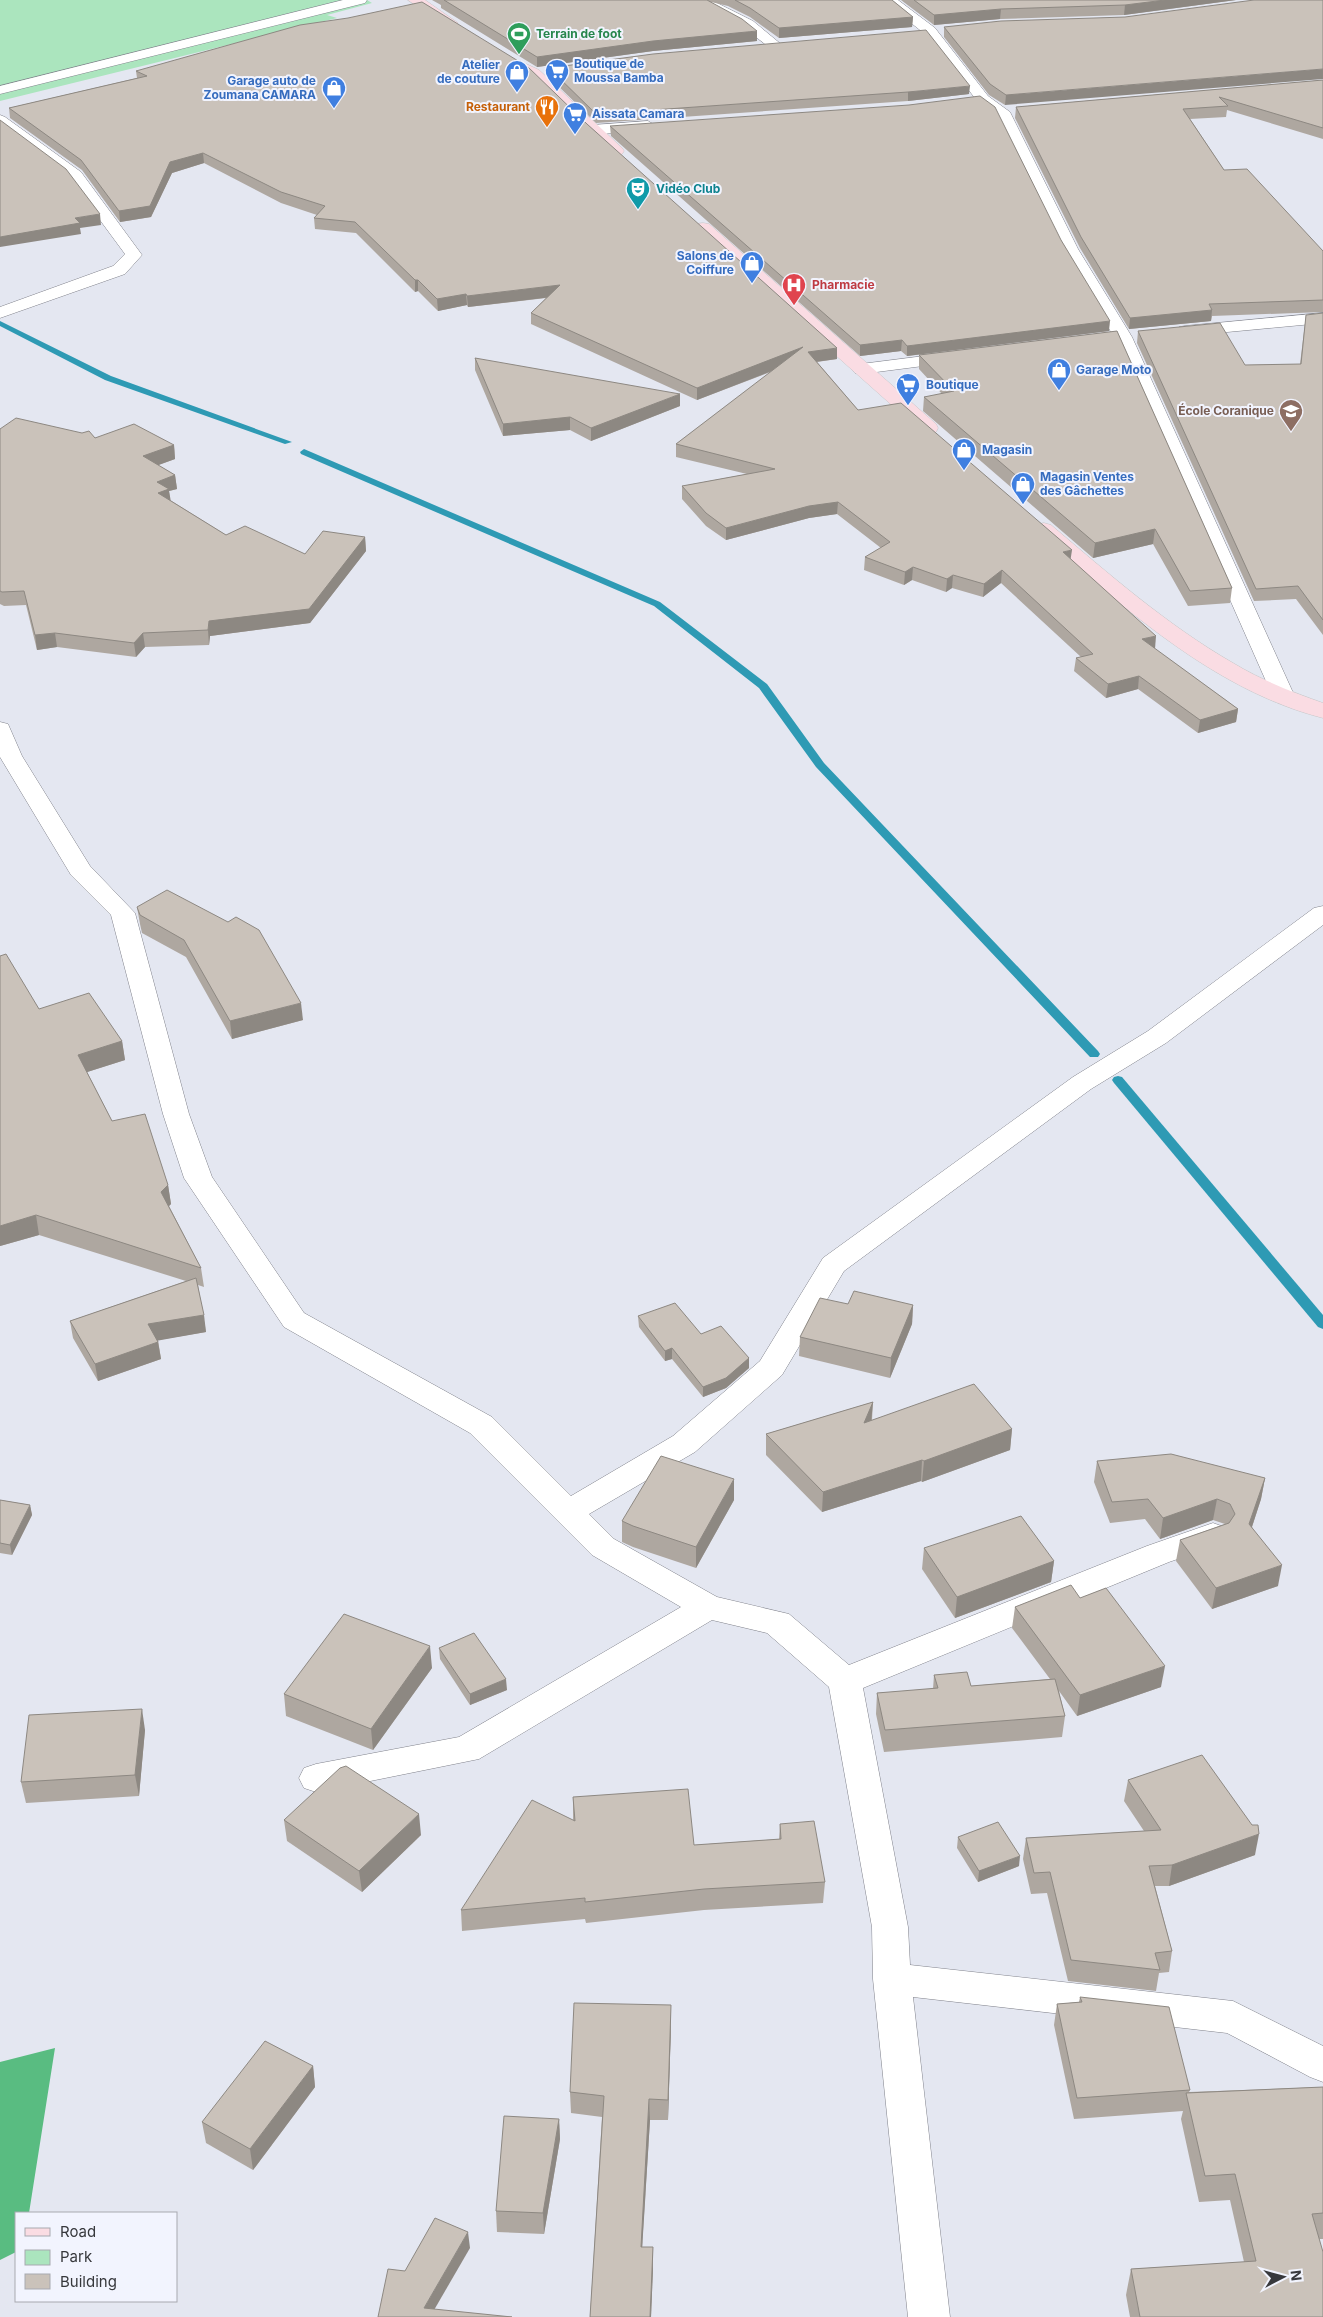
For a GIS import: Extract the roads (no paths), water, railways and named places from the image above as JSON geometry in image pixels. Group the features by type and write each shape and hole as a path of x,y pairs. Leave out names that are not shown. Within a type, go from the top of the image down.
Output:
{"main road":[{"path":"415,0 466,32"},
{"path":"508,58 534,73 629,162"},
{"path":"694,220 943,440"},
{"path":"1032,518 1130,602 1173,634 1226,668 1284,697 1323,711"}],"street":[{"path":"0,90 360,0"},
{"path":"700,0 748,24 774,44"},
{"path":"889,0 930,31 983,100 1002,112 1070,249 1122,337 1284,697"},
{"path":"910,33 947,30"},
{"path":"756,46 794,43"},
{"path":"534,73 554,71"},
{"path":"964,102 983,100"},
{"path":"1002,112 1021,111"},
{"path":"0,120 75,175 134,255 119,270 0,313"},
{"path":"593,130 660,125"},
{"path":"1169,332 1323,318"},
{"path":"861,369 977,355"},
{"path":"0,729 11,756 80,870 123,913 176,1114 198,1178 294,1320 481,1425 603,1547 708,1607 777,1623 845,1681 890,1927 892,1979 929,2317"},
{"path":"568,1512 684,1444 771,1368 833,1264 1082,1083 1157,1037 1323,913"},
{"path":"845,1681 1158,1554 1214,1534"},
{"path":"316,1778 467,1749 708,1607"},
{"path":"892,1979 1233,2017 1323,2065"}],"waterway":[{"path":"1,323 108,378 288,442"},
{"path":"304,452 657,604 763,686 820,765 1094,1054"},
{"path":"1118,1080 1323,1324"}],"place":[{"name":"Terrain de foot","path":"519,55"},
{"name":"Boutique de Moussa Bamba","path":"557,92"},
{"name":"Atelier de couture","path":"517,93"},
{"name":"Garage auto de Zoumana CAMARA","path":"334,109"},
{"name":"Restaurant","path":"547,128"},
{"name":"Aissata Camara","path":"575,135"},
{"name":"Vidéo Club","path":"638,210"},
{"name":"Salons de Coiffure","path":"752,284"},
{"name":"Pharmacie","path":"794,306"},
{"name":"Garage Moto","path":"1059,391"},
{"name":"Boutique","path":"908,406"},
{"name":"École Coranique","path":"1291,432"},
{"name":"Magasin","path":"964,471"},
{"name":"Magasin Ventes des Gâchettes","path":"1023,505"}]}
